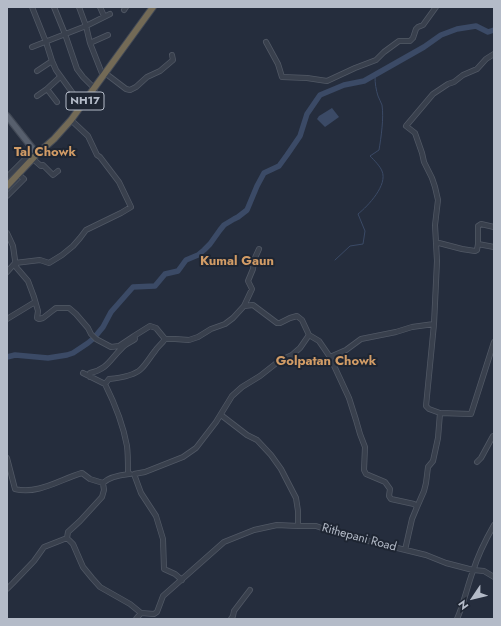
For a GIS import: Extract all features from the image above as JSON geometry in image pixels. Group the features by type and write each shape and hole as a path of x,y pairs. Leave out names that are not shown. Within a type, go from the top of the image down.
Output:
{"highway":[{"name":"NH17","path":"7,186 35,154 54,139 71,120 95,89 151,8"}],"main road":[{"path":"7,116 35,154"}],"street":[{"path":"32,7 56,70 82,106"},
{"path":"54,7 77,69 95,89"},
{"path":"79,7 90,43 104,74 126,89 130,90 136,87 147,77 160,71 173,60 172,55"},
{"path":"100,7 104,16"},
{"path":"266,42 278,64 282,77 307,78 327,81 376,60 399,41 410,41 413,38 416,29 423,25 436,7"},
{"path":"32,47 86,26 110,14"},
{"path":"90,43 108,35"},
{"path":"494,54 477,69 463,75 433,94 406,126 415,133 424,162 436,187 438,200 435,225 437,261 434,324 426,406 429,409 440,413 471,414 494,342"},
{"path":"37,71 52,61"},
{"path":"37,96 60,77"},
{"path":"47,89 57,102"},
{"path":"7,272 15,263 40,260 49,264 72,246 86,230 131,207 119,182 97,155 88,136 71,120"},
{"path":"7,177 35,154 41,166 43,165 54,175 58,171"},
{"path":"7,196 24,179 18,174"},
{"path":"436,244 439,243 475,251 477,250 478,244 478,226 481,224 494,227"},
{"path":"7,233 13,246 16,267 28,281 38,311 37,318 43,318 56,308 69,308 76,314 96,339 111,347 119,346 150,326 156,328 165,339"},
{"path":"478,244 494,247"},
{"path":"165,339 189,340 225,324 233,318 244,306 252,289 248,281 259,248"},
{"path":"7,319 35,302"},
{"path":"244,306 253,305 277,323 298,316 302,320 309,335 319,341 330,357 349,398 365,448 364,470 366,474 385,482 390,489 389,496 391,499 414,504 417,507"},
{"path":"330,357 346,350 361,339 434,324"},
{"path":"103,484 106,480 113,477 145,472 183,457 196,448 221,415 232,396 242,387 300,348 309,335"},
{"path":"90,376 90,373 98,371 104,367 122,348 135,339 134,336"},
{"path":"105,384 109,379 120,378 140,370 147,363 158,346 163,344 165,339"},
{"path":"83,373 105,384 116,404 127,446 131,474 156,516 163,539 164,569 175,574 182,580"},
{"path":"405,550 412,520 424,491 428,467 433,460 438,438 440,413"},
{"path":"221,415 247,435 257,440 271,455 281,469 296,498 298,526"},
{"path":"476,462 481,458 494,436"},
{"path":"7,458 15,489 21,491 35,490 82,473 90,479 103,484"},
{"path":"103,484 104,490 102,497 68,532 67,538 72,544 84,567 100,587 130,604 141,613 136,619"},
{"name":"Rithepani Road","path":"141,613 154,614 157,612 163,596 224,542 254,530 277,524 316,526 342,535 426,555 446,563 473,570 484,571 494,577"},
{"path":"457,619 473,570 486,538 494,524"},
{"path":"7,588 26,570 44,547 67,538"},
{"path":"231,619 234,611 250,590"}],"water":[{"path":"332,108 339,117 325,127 317,119 319,116"}],"waterway":[{"path":"7,357 15,355 48,358 73,353 94,338 103,327 111,312 133,287 155,286 165,274 178,271 186,260 198,255 204,250 224,225 247,210 264,173 279,166 287,155 300,136 307,114 320,95 344,85 364,81 424,47 441,35 457,29 476,26 488,32 494,30"},
{"path":"335,260 350,246 363,244 365,231 358,214 372,201 380,189 382,182 382,171 370,156 379,150 383,116 382,105 378,97 375,84 375,77 381,71"}],"district":[{"name":"Tal Chowk","path":"45,153"},
{"name":"Kumal Gaun","path":"237,262"},
{"name":"Golpatan Chowk","path":"326,362"}]}
